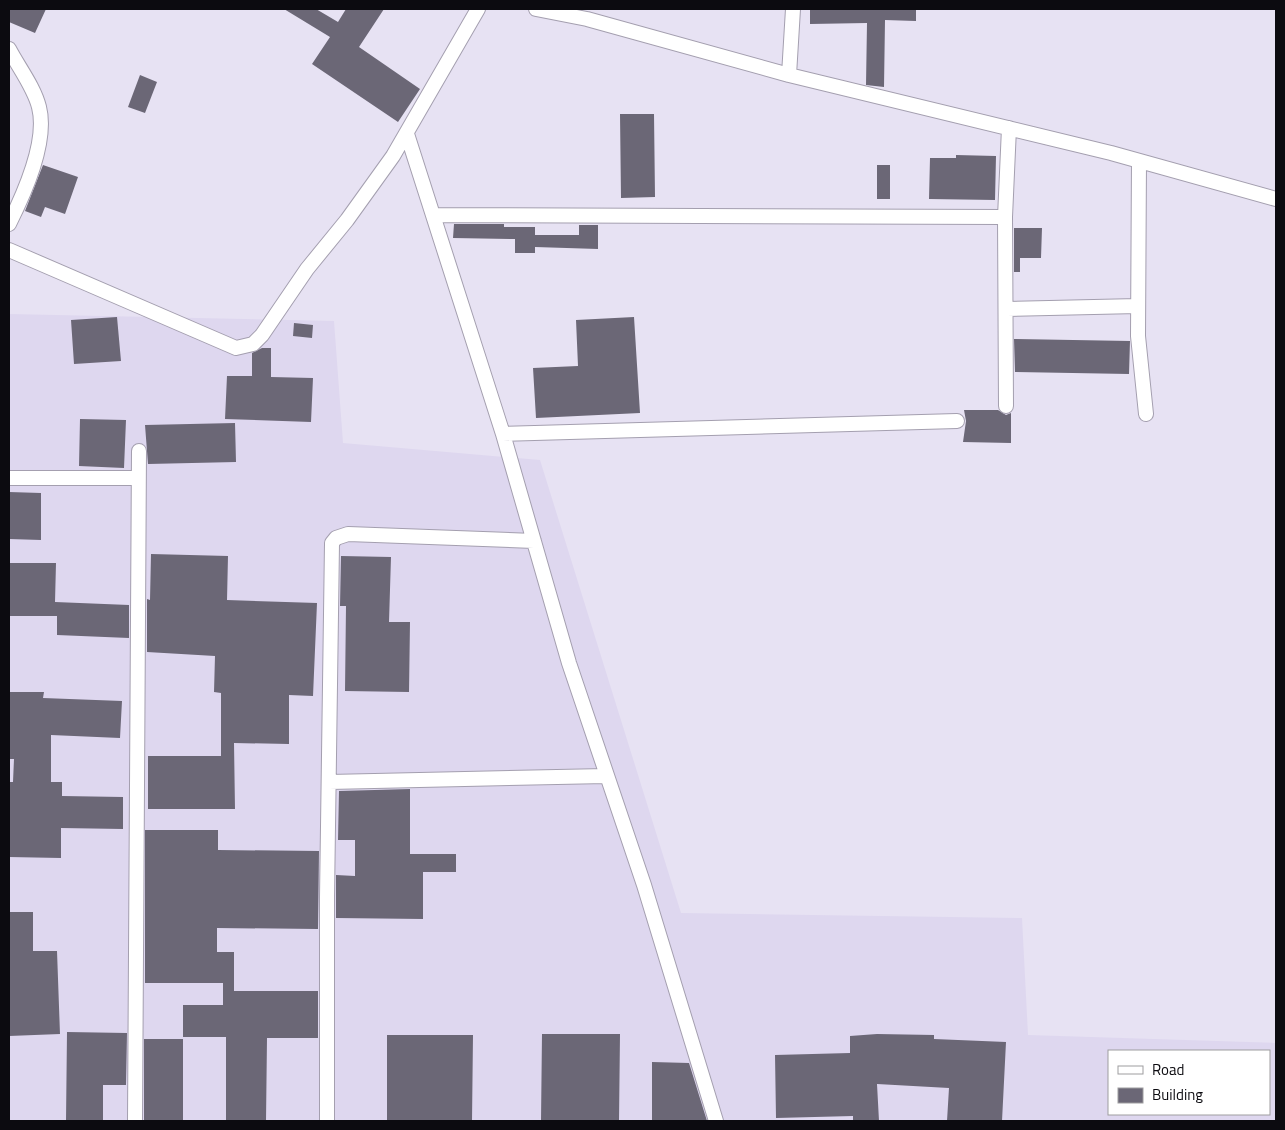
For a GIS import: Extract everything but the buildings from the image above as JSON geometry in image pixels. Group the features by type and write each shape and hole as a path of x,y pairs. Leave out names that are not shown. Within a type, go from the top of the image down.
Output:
{"street":[{"path":"9,250 225,344 236,348 245,347 262,335 307,269 347,220 407,134 478,9"},
{"path":"536,9 597,22 789,75 1139,161 1276,199"},
{"path":"789,75 793,9"},
{"path":"9,50 39,106 40,122 39,139 29,180 9,224"},
{"path":"1006,406 1007,309 1005,217 1009,128"},
{"path":"407,134 434,215 457,296 503,434 569,664 646,894 716,1121"},
{"path":"1139,161 1138,336 1146,414"},
{"path":"434,215 1005,217"},
{"path":"1007,309 1138,306"},
{"path":"503,434 956,421"},
{"path":"135,1121 139,451"},
{"path":"9,478 138,478"},
{"path":"327,1121 330,548 336,538 348,534 534,541"},
{"path":"329,782 606,776"}],"shaded area":[{"path":"9,314 334,321 343,443 540,460 681,913 1022,918 1028,1035 1276,1043 1276,1121 9,1121"}]}
